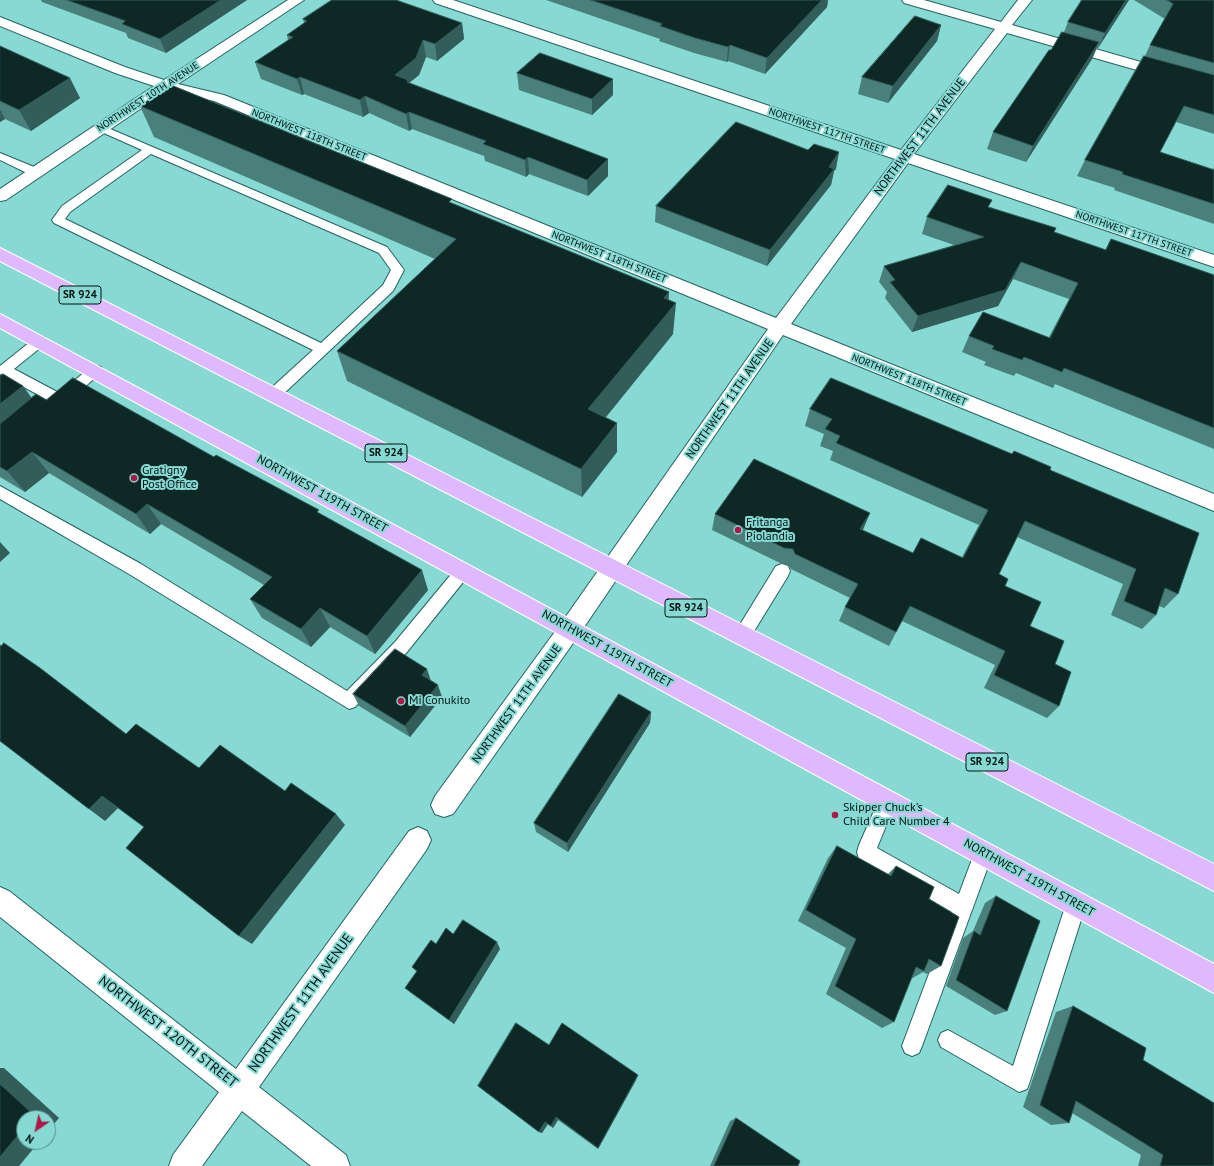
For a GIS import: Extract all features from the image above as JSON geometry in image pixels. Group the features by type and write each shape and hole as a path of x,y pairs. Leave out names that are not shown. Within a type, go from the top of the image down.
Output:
{"highway":[{"name":"SR 924","path":"0,254 1214,878"},
{"name":"NORTHWEST 119TH STREET","path":"0,320 1214,979"}],"street":[{"name":"NORTHWEST 10TH AVENUE","path":"0,196 166,85 297,0"},
{"name":"NORTHWEST 117TH STREET","path":"440,0 1214,261"},
{"path":"909,0 1214,88"},
{"name":"NORTHWEST 11TH AVENUE","path":"444,805 570,630 779,327 904,157 1025,0"},
{"name":"NORTHWEST 118TH STREET","path":"0,21 120,70 166,85 218,98 1214,503"},
{"name":"NORTHWEST 11TH AVENUE","path":"184,1166 418,840"},
{"name":"NORTHWEST 120TH STREET","path":"0,900 335,1166"}],"lane":[{"path":"101,128 383,250 398,270 388,288 273,395"},
{"path":"150,149 66,209 58,220 322,350"},
{"path":"0,156 35,172"},
{"path":"40,342 4,370 60,400"},
{"path":"48,410 96,371"},
{"path":"0,492 135,569 348,701 401,647 464,571"},
{"path":"742,636 782,571"},
{"path":"887,801 866,852 964,907"},
{"path":"912,1046 984,853"},
{"path":"948,1040 1019,1081 1076,904"}],"building":[{"path":"67,0 221,0 160,39 122,24 125,21"},
{"path":"332,0 396,0 462,23 435,44 423,40 416,58 395,75 408,80 407,82 608,159 587,180 528,157 525,160 483,144 486,141 409,112 406,114 365,96 360,100 300,77 297,79 255,62 293,37 287,35 307,21 303,19"},
{"path":"591,0 822,0 767,58 730,45 728,47 695,38 660,26 662,24"},
{"path":"1082,0 1126,0 1105,33 1068,22"},
{"path":"1167,0 1214,0 1214,63 1150,45 1173,4"},
{"path":"915,16 941,25 893,86 862,77"},
{"path":"1062,32 1099,42 1033,146 993,132 1049,50 1051,50"},
{"path":"0,46 70,78 19,110 0,101"},
{"path":"540,53 613,79 592,99 517,73"},
{"path":"1144,56 1214,75 1214,115 1184,106 1160,152 1214,170 1214,204 1122,174 1123,172 1085,160"},
{"path":"171,85 452,199 449,202 669,292 664,298 676,303 588,409 617,423 581,469 337,351 456,239 140,106"},
{"path":"736,122 808,150 814,144 839,152 829,167 834,169 770,250 656,206"},
{"path":"948,185 992,200 988,207 1056,228 1054,232 1106,250 1111,239 1214,275 1214,428 1064,368 1062,372 1024,357 1022,360 992,349 994,346 969,336 983,312 1050,338 1078,283 1021,262 1005,290 918,316 890,282 895,280 884,266 984,237 927,217"},
{"path":"3,374 23,386 0,404 0,376"},
{"path":"73,378 214,457 216,455 319,510 317,512 422,570 367,636 320,608 301,629 250,599 272,577 147,504 136,514 32,452 7,471 0,467 0,424 36,394 46,400"},
{"path":"831,378 1012,454 1014,451 1051,467 1050,470 1199,533 1178,594 1165,588 1156,615 1124,601 1136,569 1025,521 999,574 1008,579 1005,586 1041,602 1030,626 1064,641 1055,664 1071,672 1059,706 994,675 1005,651 910,606 896,632 845,607 858,584 795,554 793,549 784,548 715,514 754,459 870,513 860,529 913,553 921,538 963,558 988,510 836,443 840,436 825,429 832,419 810,409"},
{"path":"4,643 40,668 126,734 136,724 199,768 220,745 285,791 291,783 336,814 239,936 126,848 144,827 102,796 89,809 0,741 0,645 1,646"},
{"name":"Mi Conukito","path":"395,649 427,669 422,675 438,685 405,726 353,694"},
{"path":"619,694 651,712 567,843 534,823"},
{"path":"837,846 891,876 896,866 934,887 929,899 959,917 941,966 929,959 924,971 916,967 894,1022 835,986 856,939 806,910"},
{"path":"996,896 1040,921 1007,1011 956,980 974,931 980,935"},
{"path":"463,920 497,942 449,1020 405,988 417,971 412,967 431,940 436,944 446,928 453,934"},
{"path":"1073,1006 1146,1048 1143,1060 1214,1103 1214,1166 1160,1166 1163,1155 1076,1101 1069,1123 1040,1105"},
{"path":"516,1023 549,1045 562,1023 638,1075 598,1148 556,1117 551,1126 545,1122 539,1132 478,1086"},
{"path":"0,1084 29,1110 16,1110 16,1138 0,1157"},
{"path":"736,1118 800,1161 798,1166 714,1166"}],"place":[{"name":"Gratigny Post Office","path":"134,478"},
{"name":"Fritanga Piolandia","path":"738,530"},
{"name":"Mi Conukito","path":"401,701"},
{"name":"Skipper Chuck's Child Care Number 4","path":"835,815"}]}
